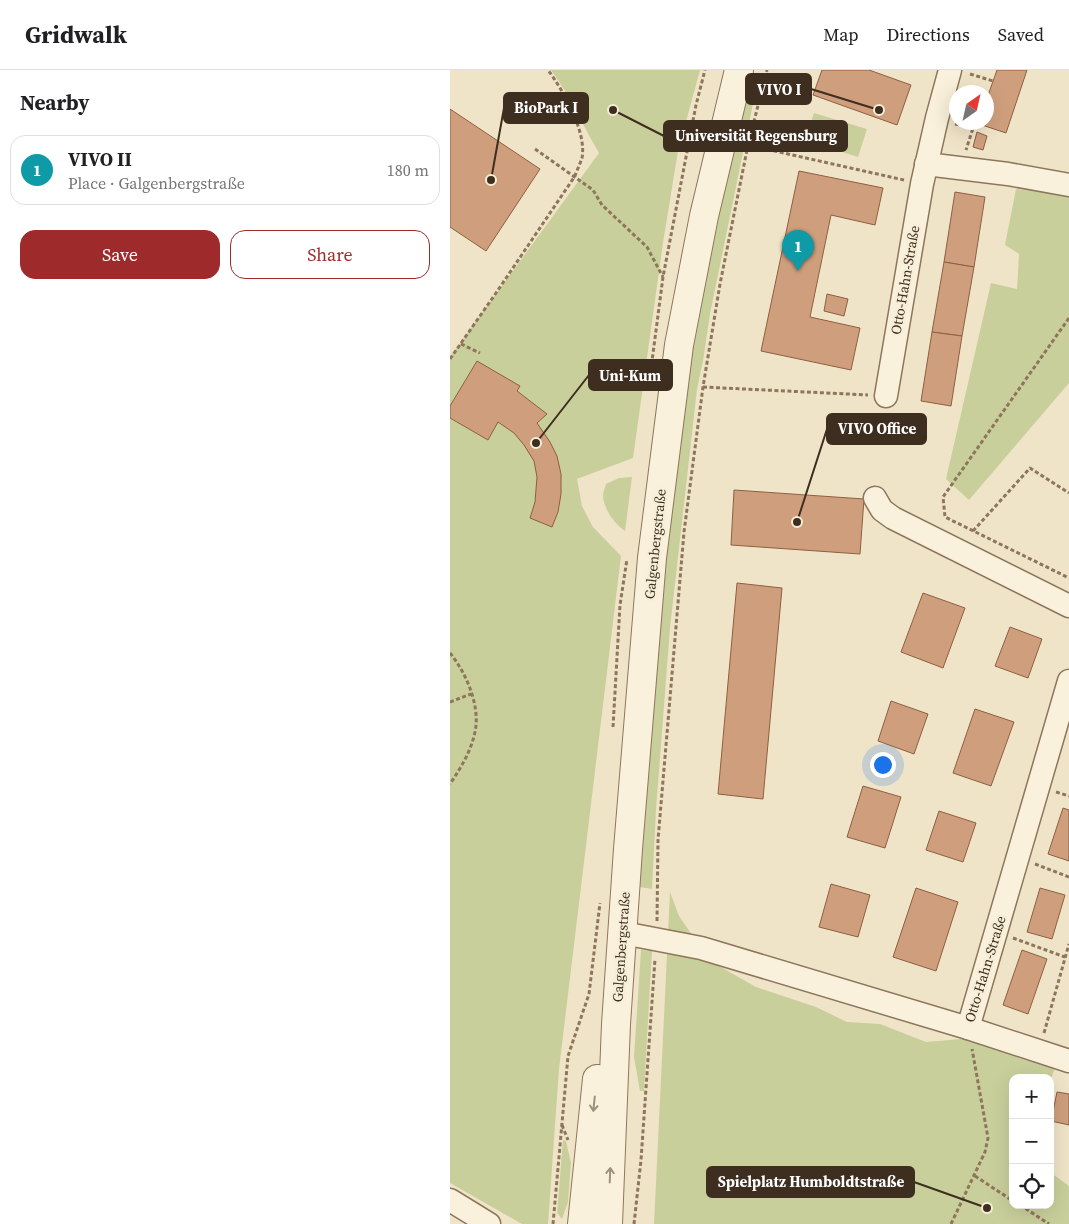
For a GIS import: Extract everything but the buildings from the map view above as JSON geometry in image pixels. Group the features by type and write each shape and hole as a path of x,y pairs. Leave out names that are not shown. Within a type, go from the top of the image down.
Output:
{"street":[{"name":"Galgenbergstraße","path":"608,1224 616,1024 628,840 652,558 679,345 704,216 739,70"},
{"name":"Otto-Hahn-Straße","path":"886,396 924,174 936,118 960,72"},
{"path":"924,174 961,168 1069,185"},
{"path":"875,498 882,510 893,518 1069,606"},
{"name":"Otto-Hahn-Straße","path":"623,933 702,948 968,1028 1069,681"},
{"name":"Galgenbergstraße","path":"582,1224 598,1064 616,1024"},
{"path":"968,1028 1069,1061"},
{"path":"450,1200 489,1224"}],"path":[{"path":"450,359 574,176 582,157 582,138 571,111 548,70"},
{"path":"634,1224 641,1160 657,940 657,866 660,811 684,532 703,387 720,284 748,145 767,70"},
{"path":"960,72 993,81"},
{"path":"961,168 972,130"},
{"path":"748,145 924,174"},
{"path":"536,149 593,190 602,205 642,242 650,252 663,276"},
{"path":"1069,318 943,497 945,517 1069,578"},
{"path":"460,344 480,354"},
{"path":"703,387 886,396"},
{"path":"973,531 1030,468 1069,493"},
{"path":"450,653 465,678 477,718 475,735 468,754 450,784"},
{"path":"450,702 471,694"},
{"path":"1018,858 1069,877"},
{"path":"996,932 1065,957"},
{"path":"1040,1052 1069,944"},
{"path":"951,1224 985,1152 988,1138 968,1028"},
{"path":"553,1224 561,1124"},
{"path":"974,1176 1009,1198"},
{"path":"1026,1209 1049,1224"}],"green space":[{"path":"551,70 700,70 678,151 633,458 577,479 582,506 593,527 621,556 559,1069 548,1224 522,1224 450,1183 450,357 599,153"},
{"path":"757,72 757,84 710,314 697,389 670,628 652,889 640,887 642,818 667,535 691,356 706,272 743,96"},
{"path":"814,113 867,129 858,157 805,140"},
{"path":"1016,189 1069,196 1069,383 969,500 946,479 991,283 1017,289 1019,254 1005,245"},
{"path":"632,477 625,531 617,525 608,511 603,494 606,484 619,478"},
{"path":"670,892 679,916 710,961 756,987 816,1007 847,1022 880,1024 926,1042 961,1039 1055,1068 1053,1074 1009,1074 1009,1209 1054,1209 1054,1175 1069,1186 1069,1224 654,1224"},
{"path":"641,950 652,951 644,1091 640,1091 634,1057"},
{"path":"563,1140 566,1141 571,1163 568,1202 562,1219 557,1213"}],"place":[{"name":"Universität Regensburg","path":"613,110"},
{"name":"VIVO I","path":"879,110"},
{"name":"BioPark I","path":"491,180"},
{"name":"VIVO II","path":"798,271"},
{"name":"Uni-Kum","path":"536,443"},
{"name":"VIVO Office","path":"797,522"},
{"name":"Spielplatz Humboldtstraße","path":"987,1208"}]}
